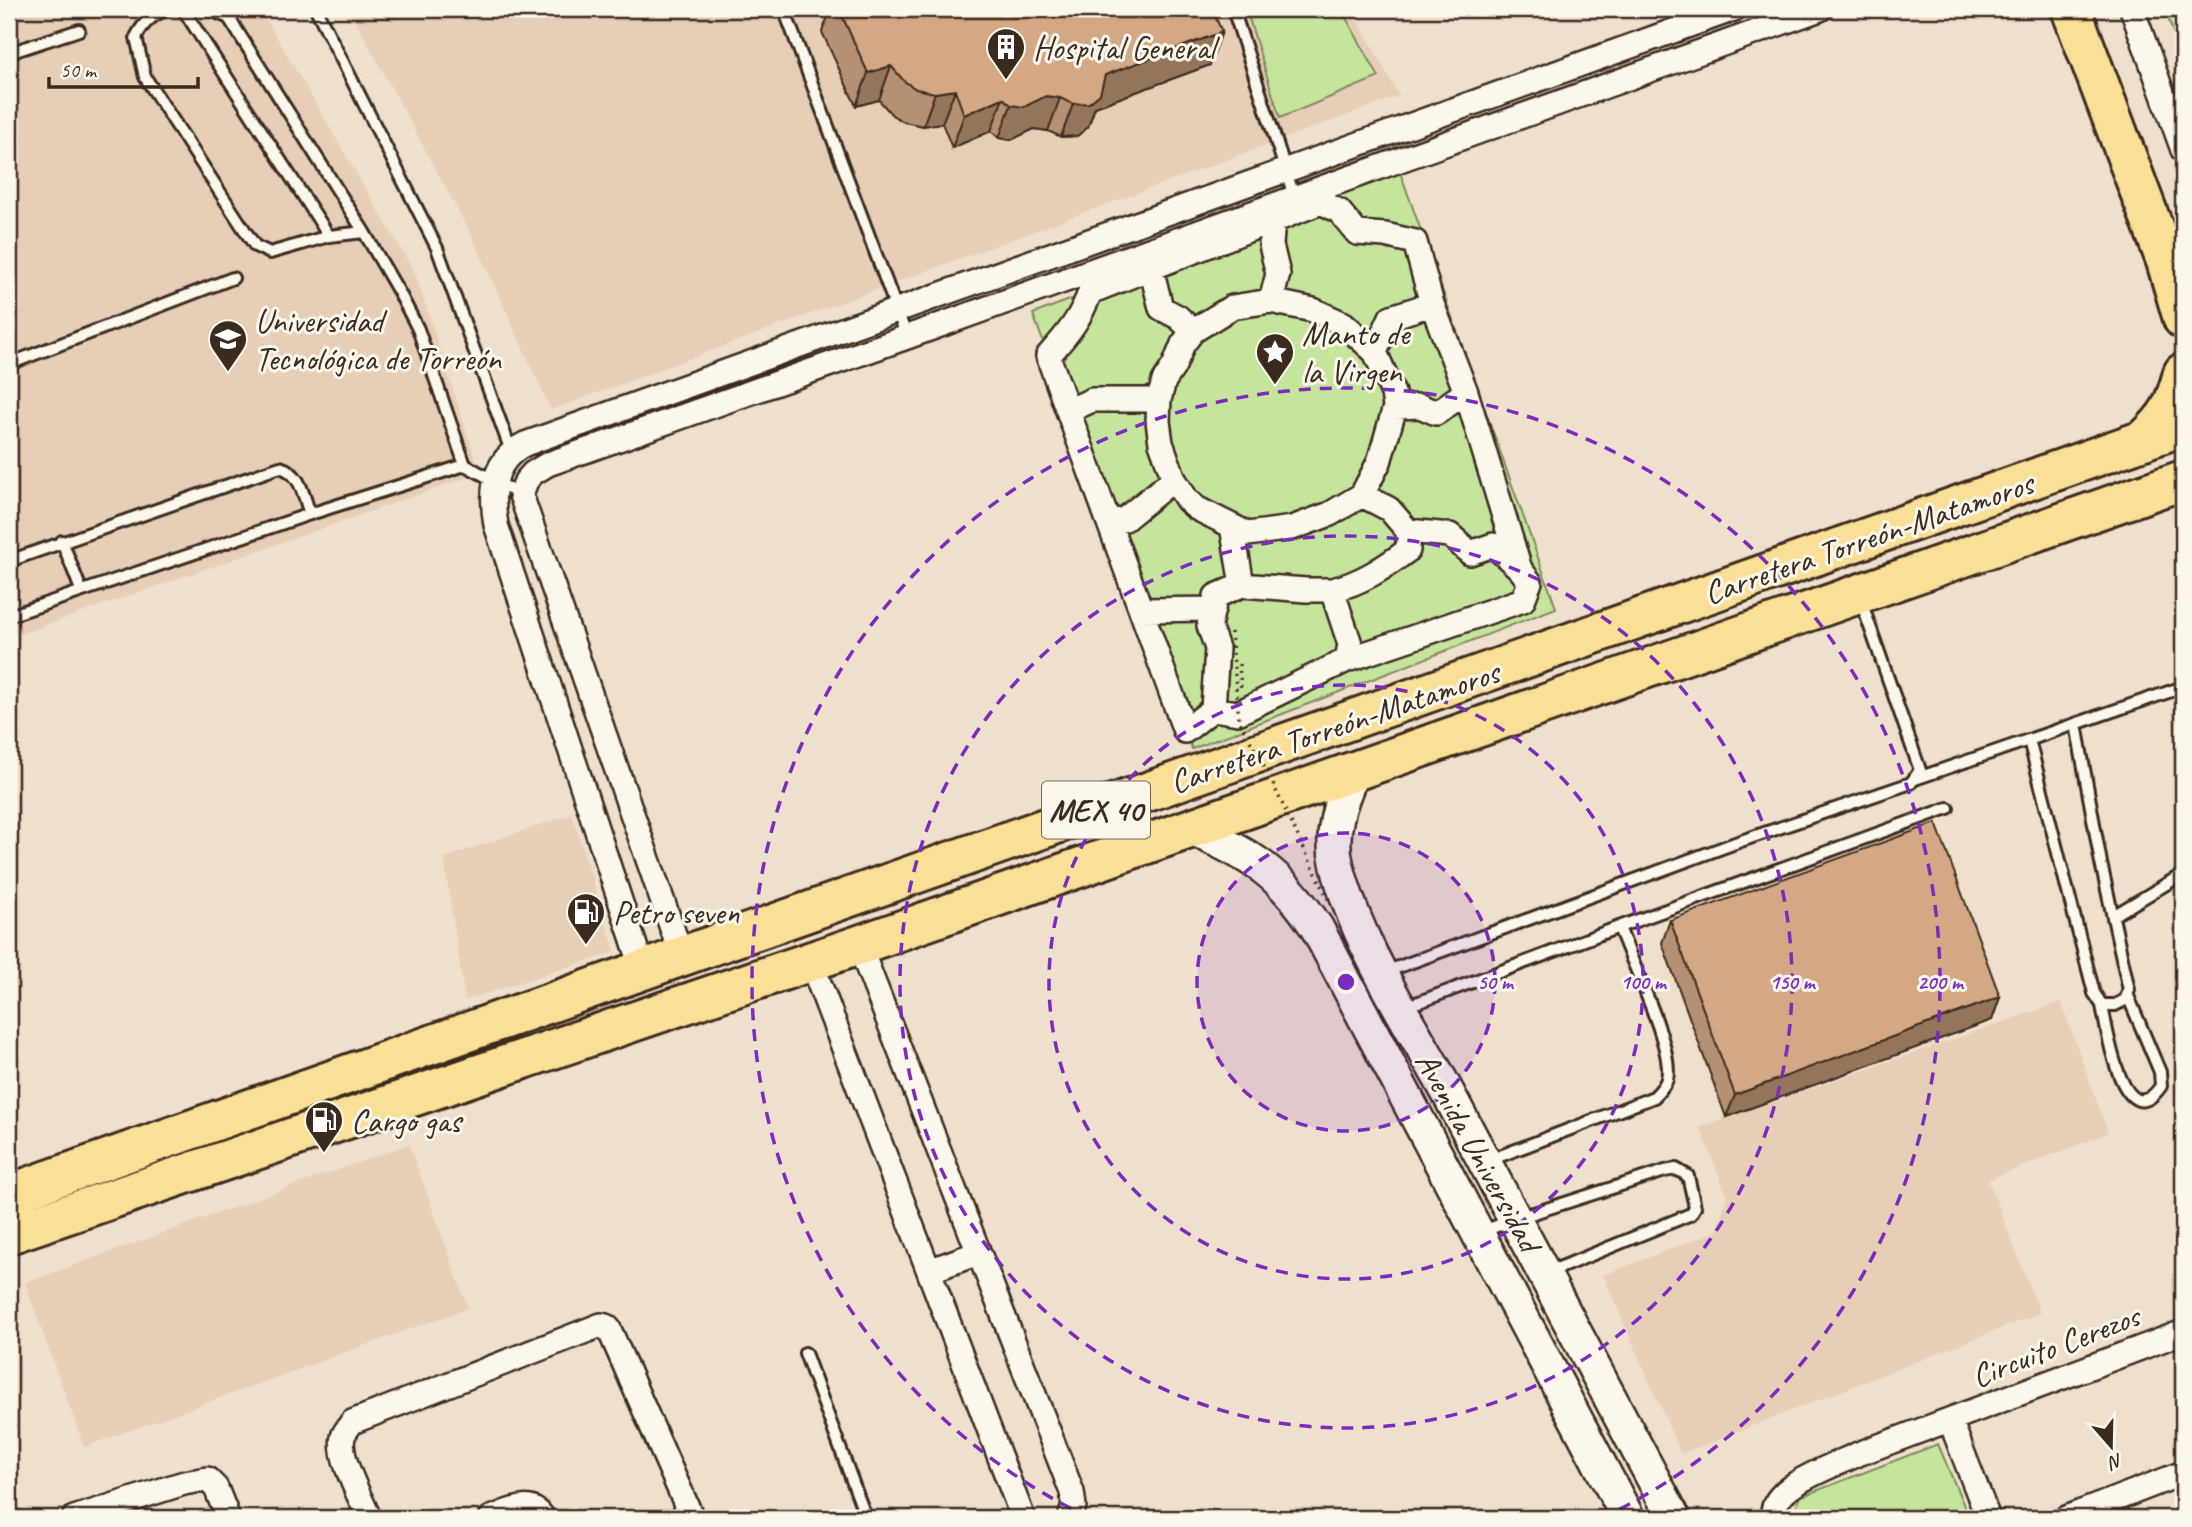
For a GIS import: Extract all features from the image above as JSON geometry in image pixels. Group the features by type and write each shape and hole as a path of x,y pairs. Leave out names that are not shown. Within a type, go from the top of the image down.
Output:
{"highway":[{"path":"2071,9 2166,261 2183,318"},
{"path":"2096,9 2183,251"},
{"path":"2144,440 2165,419 2176,401 2183,373"},
{"name":"Carretera Torreón-Matamoros","path":"9,1194 2183,426"},
{"path":"1966,558 1987,538 2011,524 2183,457"},
{"name":"MEX 40","path":"13,1234 811,962 2183,480"}],"main road":[{"name":"Avenida Universidad","path":"1353,773 1340,802 1335,828 1336,862 1361,932 1399,1007 1546,1273 1674,1518"},
{"name":"Avenida Universidad","path":"1192,829 1231,846 1264,867 1286,887 1317,929 1388,1068 1479,1233 1628,1518"},
{"path":"1388,1068 1424,1049"}],"street":[{"path":"643,970 496,525 493,506 496,481 502,463 511,451 526,443 1734,9"},
{"path":"682,957 520,495 533,473 548,464 1820,9"},
{"path":"2133,9 2183,150"},
{"path":"1696,22 1707,48"},
{"path":"1408,531 1450,535 1470,553 1493,545 1520,569 1530,582 1523,600 1347,660 1238,713 1213,709 1185,731 1048,355 1083,313 1090,292 1321,202 1339,211 1357,233 1385,235 1415,242 1432,304 1466,392 1520,569"},
{"path":"1271,301 1278,274 1271,245 1273,221"},
{"path":"1113,234 1122,258"},
{"path":"1152,268 1161,307 1178,317 1193,331"},
{"path":"1271,301 1314,310 1344,324 1375,352 1393,393 1395,407 1383,450 1362,495 1338,510 1292,528 1248,534 1196,508 1187,500 1174,479 1161,443 1158,421 1159,400 1164,381 1174,366 1182,344 1193,331 1232,307 1271,301"},
{"path":"1375,352 1391,317 1432,304"},
{"path":"1395,407 1420,407 1436,413 1466,392"},
{"path":"1068,411 1092,400 1159,400"},
{"path":"1109,523 1125,519 1174,479"},
{"path":"1213,709 1217,648 1209,626 1216,596 1242,585 1332,590 1359,581 1408,550 1408,531 1389,509 1362,495"},
{"path":"1232,526 1242,585"},
{"path":"1332,590 1350,644 1347,660"},
{"path":"1141,610 1213,609"},
{"path":"859,945 1072,1492 1074,1506 1070,1518"},
{"path":"811,962 1023,1518"},
{"path":"929,1270 978,1253"},
{"path":"369,1518 345,1462 342,1438 352,1422 601,1325 609,1329 692,1518"},
{"name":"Circuito Cerezos","path":"1773,1518 1773,1504 1785,1490 1858,1454 2183,1332"},
{"name":"Circuito Cerezos","path":"1950,1420 1988,1518"},
{"path":"2066,1518 2183,1473"},
{"path":"74,1518 184,1483 207,1479 216,1488 228,1518"},
{"path":"491,1518 521,1507 534,1509 543,1518"}],"lane":[{"path":"168,9 155,14 144,24 136,37 145,77 255,246 270,253 329,236 364,232"},
{"path":"183,9 329,236"},
{"path":"208,9 229,18 364,232 418,329 465,465 520,495"},
{"path":"316,9 437,248 511,451"},
{"path":"784,9 907,337"},
{"path":"1233,9 1295,199"},
{"path":"9,53 79,30"},
{"path":"9,364 233,278"},
{"path":"9,616 310,514 465,465"},
{"path":"9,561 280,467 296,475 310,514"},
{"path":"62,541 81,590"},
{"path":"1382,973 1738,842 1911,783 1920,770 1859,596"},
{"path":"1915,779 2183,687"},
{"path":"2029,740 2094,993 2102,1005 2122,1083 2125,1090 2136,1099 2147,1099 2161,1086 2160,1072 2128,996 2129,990 2076,724"},
{"path":"1399,1007 1419,1002 1948,808"},
{"path":"2113,916 2183,874"},
{"path":"1485,1162 1654,1097 1663,1087 1667,1079 1668,1063 1660,1034 1619,927"},
{"path":"2102,1005 2115,1005 2128,996"},
{"path":"1479,1233 1665,1171 1676,1169 1688,1176 1695,1206 1691,1214 1546,1273"},
{"path":"805,1353 866,1518"}],"path":[{"path":"1231,632 1239,720 1330,903"}],"shaded area":[{"name":"Universidad Tecnológica de Torreón","path":"9,9 260,9 415,273 480,473 9,638"},
{"path":"349,9 1352,9 1399,96 551,410 474,240"},
{"path":"572,814 615,952 465,1000 444,858"},
{"path":"2061,1002 2108,1133 1988,1180 2040,1313 1681,1454 1603,1275 1717,1231 1727,1196 1700,1127"},
{"path":"409,1144 468,1308 84,1447 25,1283"}],"green space":[{"path":"1246,9 1341,9 1379,77 1280,118"},
{"path":"2165,9 2183,9 2183,62"},
{"path":"1400,172 1556,608 1192,749 1033,314"},
{"path":"1938,1444 1969,1518 1800,1518 1795,1510 1800,1497"}],"building":[{"name":"Hospital General","path":"839,9 1212,9 1222,32 1105,75 1100,94 1089,103 1073,104 1046,96 1024,107 1011,105 1003,98 964,115 955,90 935,93 916,89 904,81 891,66 868,73"},
{"path":"1936,823 2000,997 1735,1095 1670,920"}],"place":[{"name":"Hospital General","path":"1006,81"},
{"name":"Universidad Tecnológica de Torreón","path":"228,373"},
{"name":"Manto de la Virgen","path":"1275,386"},
{"name":"Petro seven","path":"586,946"},
{"name":"Cargo gas","path":"324,1154"}]}
